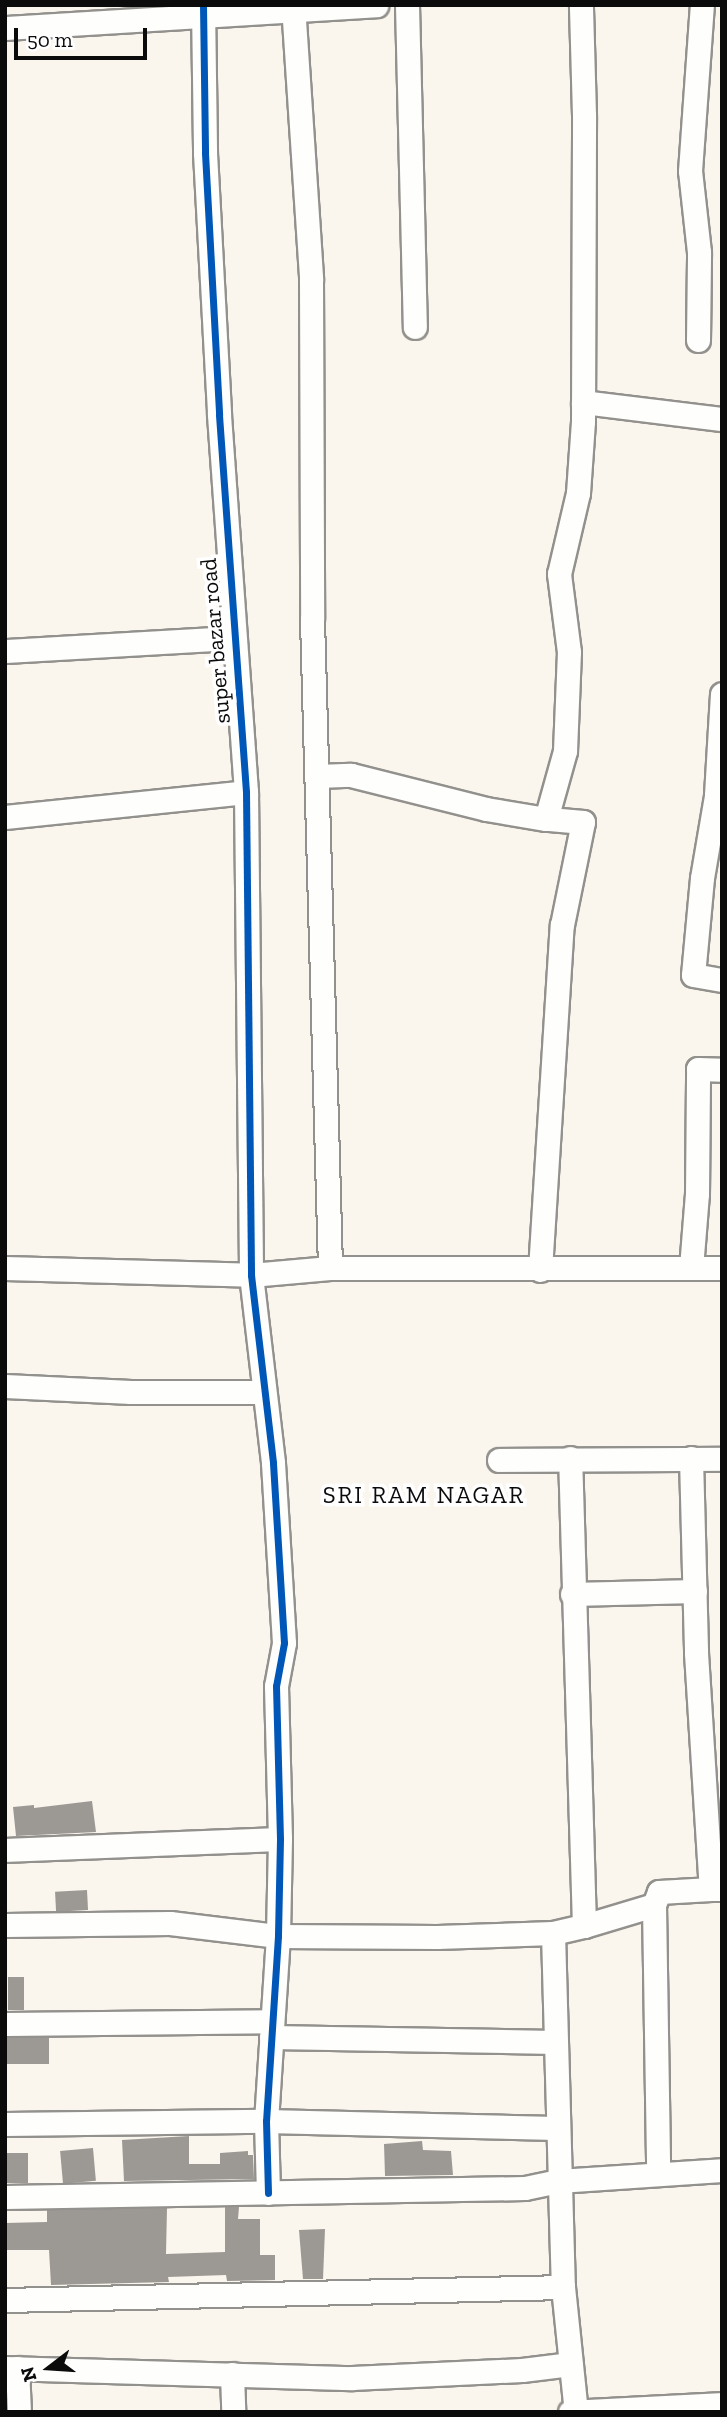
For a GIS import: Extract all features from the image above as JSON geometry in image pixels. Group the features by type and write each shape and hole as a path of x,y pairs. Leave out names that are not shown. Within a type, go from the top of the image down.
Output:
{"street":[{"path":"5,28 203,11 376,5"},
{"path":"407,5 415,327"},
{"path":"546,819 565,751 569,652 559,574 578,493 583,402 584,115 581,5"},
{"path":"293,7 311,279 312,619 330,1268"},
{"path":"698,340 699,252 691,171 704,7"},
{"name":"super bazar road","path":"203,11 205,153 233,638 247,792 251,1275 273,1463 284,1643 276,1686 280,1839 278,1936 265,2121 268,2193"},
{"path":"583,402 722,419"},
{"path":"5,651 233,638"},
{"path":"722,694 716,796 702,878 693,975 722,980"},
{"path":"317,776 351,775 486,809 583,822 562,925 540,1270"},
{"path":"5,817 247,792"},
{"path":"691,1268 697,1194 698,1069 722,1070"},
{"path":"5,1268 251,1275 330,1268 722,1268"},
{"path":"5,1386 131,1392 264,1392"},
{"path":"570,1458 583,1926"},
{"path":"658,2174 654,1905 659,1892 716,1889 695,1591 691,1458"},
{"path":"499,1460 722,1458"},
{"path":"572,1594 695,1591"},
{"path":"5,1850 280,1839"},
{"path":"5,1925 170,1923 278,1936 437,1937 553,1933 654,1905"},
{"path":"553,1933 556,2128 563,2287 576,2411"},
{"path":"5,2024 272,2029 555,2042"},
{"path":"5,2124 265,2121 522,2125 556,2128"},
{"path":"5,2197 525,2188 558,2181 722,2170"},
{"path":"5,2300 563,2287"},
{"path":"19,2412 11,2368 352,2378 522,2370 571,2364"},
{"path":"232,2374 233,2412"},
{"path":"570,2412 722,2404"}],"building":[{"path":"92,1801 96,1832 16,1836 13,1807 34,1805 34,1808"},
{"path":"87,1890 88,1910 56,1912 55,1892"},
{"path":"8,1977 24,1977 24,2010 8,2010"},
{"path":"5,2038 49,2038 49,2064 5,2064"},
{"path":"189,2136 189,2164 220,2164 220,2153 248,2151 248,2155 253,2155 254,2179 124,2181 122,2140"},
{"path":"422,2141 423,2150 451,2151 453,2175 385,2176 384,2144"},
{"path":"93,2148 96,2181 63,2184 60,2151"},
{"path":"5,2153 28,2153 28,2183 5,2183"},
{"path":"225,2207 239,2207 238,2219 260,2219 260,2255 275,2255 275,2280 227,2281 226,2275 168,2277 169,2282 51,2285 49,2250 5,2250 5,2223 47,2222 47,2210 167,2208 166,2254 225,2252"},
{"path":"325,2229 323,2279 303,2279 299,2230"}],"cycle path":[{"path":"203,5 205,153 219,415 246,792 251,1275 273,1463 284,1643 276,1686 280,1839 278,1936 266,2121 268,2193"}],"district":[{"name":"SRI RAM NAGAR","path":"424,1495"}]}
